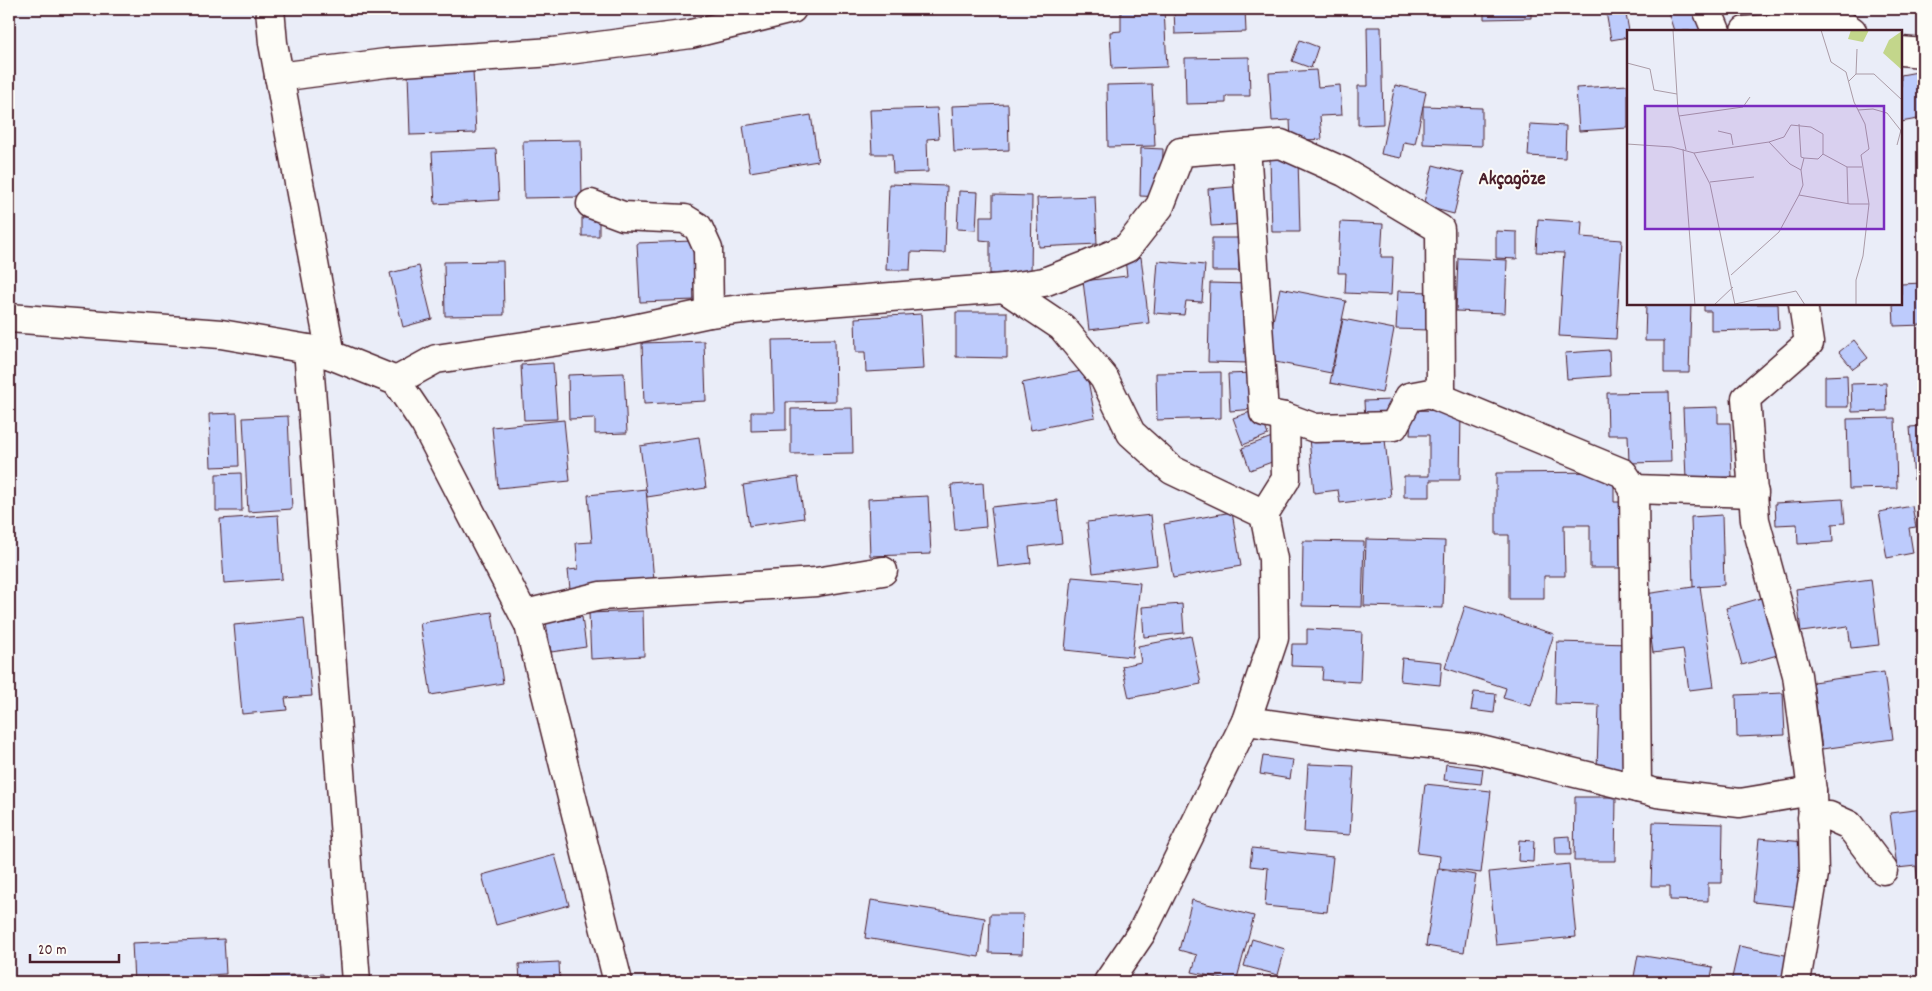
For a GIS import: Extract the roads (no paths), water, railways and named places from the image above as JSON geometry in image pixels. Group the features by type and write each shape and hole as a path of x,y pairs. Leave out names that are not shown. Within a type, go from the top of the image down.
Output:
{"street":[{"path":"270,9 273,43 319,352 356,982"},
{"path":"279,77 386,63 553,52 691,34 792,9"},
{"path":"1707,9 1716,30"},
{"path":"1755,30 1839,22 1851,30"},
{"path":"1902,51 1923,53"},
{"path":"396,381 436,359 620,332 709,313 1004,288 1044,282 1126,248 1160,206 1181,152 1281,144 1344,172 1440,229 1441,391 1436,396 1623,473 1634,489 1637,788"},
{"path":"1246,147 1264,413 1285,417 1315,428 1394,426 1409,396 1441,391"},
{"path":"591,204 623,216 685,218 698,227 708,249 709,313"},
{"path":"1004,288 1062,327 1104,378 1131,433 1172,470 1264,514"},
{"path":"1796,982 1814,874 1812,804 1797,675 1755,520 1746,398 1809,343 1803,305"},
{"path":"9,318 221,334 319,352 396,381 425,424 530,625 618,982"},
{"path":"1108,982 1142,932 1246,721 1274,638 1273,559 1264,514 1286,479 1285,417"},
{"path":"1634,489 1754,493"},
{"path":"525,614 600,596 816,582 883,571"},
{"path":"1246,721 1355,736 1477,749 1657,793 1740,803 1812,804 1829,816 1849,825 1883,870"}],"district":[{"name":"Akçagöze","path":"1512,177"}]}
